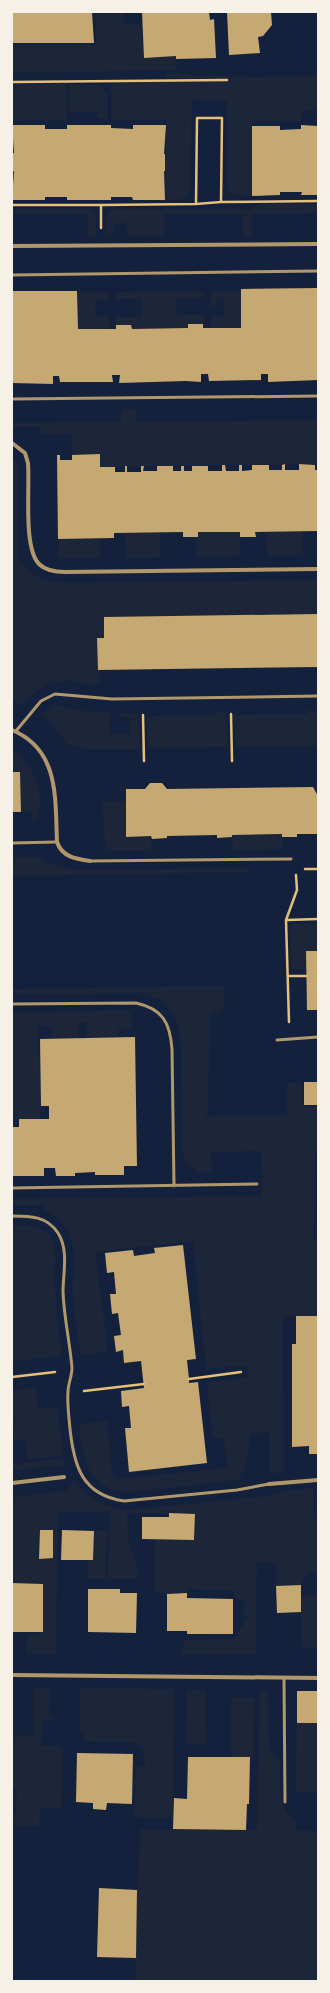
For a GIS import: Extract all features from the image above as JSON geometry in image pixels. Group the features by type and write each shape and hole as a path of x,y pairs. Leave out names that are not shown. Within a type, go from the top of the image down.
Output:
{"street":[{"path":"12,246 318,244"},
{"path":"12,443 24,453 28,463 30,546 39,564 50,570 65,572 318,569"},
{"path":"14,730 36,746 47,762 54,786 57,842 61,850 71,857 90,861"},
{"path":"12,1483 64,1477"},
{"path":"269,1484 318,1480"},
{"path":"12,1675 318,1678"}],"lane":[{"path":"12,275 318,271"},
{"path":"12,399 318,396"},
{"path":"14,730 41,701 55,694 112,699 318,696"},
{"path":"12,843 57,842"},
{"path":"90,861 291,859"},
{"path":"12,1004 136,1003 150,1007 163,1017 169,1027 172,1049 174,1186"},
{"path":"277,1040 318,1037"},
{"path":"12,1188 257,1184"},
{"path":"12,1216 40,1218 48,1222 58,1232 62,1241 65,1253 64,1305 72,1370 68,1393 72,1447 78,1468 87,1482 108,1498 133,1501 237,1490 269,1484"},
{"path":"284,1678 285,1802"}],"path":[{"path":"13,82 227,80"},
{"path":"196,204 197,118 222,118 221,202"},
{"path":"12,205 196,204 318,200"},
{"path":"100,246 101,205"},
{"path":"230,715 232,761"},
{"path":"143,717 144,761"},
{"path":"289,1022 286,920 297,890 296,863 291,859"},
{"path":"296,870 318,869"},
{"path":"286,920 318,920"},
{"path":"288,976 306,976"},
{"path":"12,1377 72,1370"},
{"path":"189,1379 241,1372"},
{"path":"68,1393 144,1384"}],"shaded area":[{"path":"95,12 123,12 124,25 142,24 144,57 176,56 177,70 12,73 12,45 96,45"},
{"path":"166,74 251,77 318,76 318,110 301,110 301,121 252,121 252,196 230,194 227,188 227,101 192,100 190,190 183,199 165,200 166,120 111,120 111,81 228,81 227,79 166,78"},
{"path":"12,75 13,84 66,83 67,120 12,121"},
{"path":"70,85 101,85 107,93 107,118 98,118 98,112 70,112"},
{"path":"260,204 318,204 318,213 252,214 252,236 243,236 243,214 165,214 164,236 127,236 127,223 114,223 113,236 105,236 106,214 113,209 251,209"},
{"path":"12,209 91,209 96,214 96,236 88,237 88,214 12,214"},
{"path":"199,291 203,294 203,298 176,299 177,315 203,315 203,324 188,324 188,328 132,329 131,325 116,325 116,317 142,317 142,299 116,299 117,294 120,292"},
{"path":"241,291 241,328 211,328 211,316 224,316 224,299 217,299 217,307 210,306 211,292"},
{"path":"78,292 107,293 109,300 95,300 95,316 109,316 109,329 78,329"},
{"path":"121,409 136,409 137,422 318,420 318,464 100,467 100,455 72,455 71,434 40,435 40,427 12,427 12,423 121,422"},
{"path":"12,456 17,462 18,469 18,557 28,570 41,579 62,583 318,580 318,614 97,638 100,681 92,684 71,681 55,682 41,688 29,698 24,705 12,701"},
{"path":"302,531 302,555 267,556 266,532"},
{"path":"198,532 240,532 240,556 197,557 196,537 198,537"},
{"path":"125,533 160,533 161,557 126,558"},
{"path":"58,539 100,539 100,558 59,559"},
{"path":"53,705 83,711 109,713 109,734 130,733 129,717 120,717 120,713 138,713 140,749 85,749 68,745 50,722 41,715"},
{"path":"308,710 318,711 318,746 235,747 234,715 308,714"},
{"path":"216,712 226,712 228,747 147,748 147,716 216,715"},
{"path":"12,748 20,754 27,763 33,772 37,783 40,806 37,816 32,824 32,812 21,812 20,772 12,772"},
{"path":"126,801 126,836 151,836 151,851 106,851 102,802"},
{"path":"282,834 283,849 233,850 232,835"},
{"path":"12,857 42,857 46,863 73,870 249,868 250,872 12,876"},
{"path":"290,924 318,924 318,951 306,951 307,970 294,969 291,967"},
{"path":"224,986 225,1005 222,1012 210,1013 208,1113 203,1116 287,1115 287,1083 302,1083 303,1107 318,1107 318,1149 315,1149 314,1239 317,1239 318,1316 283,1316 284,1472 269,1474 269,1432 251,1434 246,1465 239,1480 130,1492 116,1490 104,1486 90,1471 83,1450 79,1424 107,1421 112,1475 118,1479 228,1468 224,1437 213,1438 207,1382 248,1378 247,1365 206,1369 193,1241 95,1252 108,1352 80,1355 73,1293 74,1257 70,1236 65,1226 57,1218 45,1210 43,1205 12,1205 12,1199 262,1196 261,1151 211,1152 212,1173 201,1172 192,1168 183,1156 179,1027 170,1010 162,1001 143,993 12,994 12,989"},
{"path":"131,1010 132,1028 118,1029 118,1038 87,1038 87,1022 77,1023 79,1038 52,1039 52,1026 38,1026 41,1119 12,1119 12,1013"},
{"path":"12,1225 30,1226 42,1230 50,1236 54,1244 56,1300 62,1356 12,1361"},
{"path":"35,1387 38,1409 58,1407 63,1456 28,1460 25,1439 14,1440 12,1390"},
{"path":"63,1458 64,1465 12,1470 12,1464"},
{"path":"74,1480 85,1492 97,1501 111,1507 126,1510 269,1496 285,1491 313,1488 314,1514 318,1514 318,1570 307,1575 301,1585 276,1586 276,1562 257,1563 256,1655 180,1654 186,1640 234,1639 248,1616 243,1615 245,1600 233,1599 234,1590 187,1589 187,1593 167,1594 155,1591 155,1539 194,1540 195,1514 127,1513 128,1541 138,1568 138,1579 108,1579 110,1512 58,1512 56,1654 27,1654 27,1638 43,1632 43,1584 12,1583 12,1497 67,1491"},
{"path":"94,1531 107,1531 105,1579 88,1579 88,1560 93,1560"},
{"path":"317,1595 318,1648 301,1647 301,1596"},
{"path":"34,1688 50,1688 49,1715 52,1715 52,1720 42,1721 41,1746 63,1747 61,1808 40,1808 39,1826 14,1826 13,1815 16,1812 17,1795 15,1789 12,1789 12,1738 34,1735"},
{"path":"80,1688 174,1689 173,1818 134,1817 136,1767 145,1767 143,1750 136,1743 87,1741 80,1730"},
{"path":"187,1690 205,1690 206,1745 186,1744"},
{"path":"260,1691 268,1691 269,1747 273,1756 280,1759 282,1802 290,1816 296,1821 296,1831 318,1831 318,1981 135,1981 137,1890 141,1829 257,1830"},
{"path":"233,1697 254,1698 253,1758 231,1757 231,1703"},
{"path":"297,1723 318,1723 318,1792 296,1792"}],"building":[{"path":"12,12 92,12 94,43 12,43"},
{"path":"142,12 209,12 210,20 214,19 216,58 176,59 176,56 144,58"},
{"path":"227,12 271,12 272,25 263,36 258,37 260,53 229,55"},
{"path":"12,125 45,125 45,129 67,129 67,125 111,125 111,128 133,129 133,125 166,125 164,154 165,200 133,200 132,197 111,197 111,200 67,200 67,197 45,197 45,200 12,200 14,171 12,172 12,153 14,153"},
{"path":"301,125 318,126 318,195 301,195 302,192 280,192 280,195 252,196 252,126 280,126 280,130 301,129"},
{"path":"318,288 318,380 268,382 268,374 261,374 261,380 209,381 208,374 201,374 201,382 119,383 120,375 112,375 113,382 60,382 59,376 53,376 53,384 12,383 12,291 77,291 78,329 116,329 116,325 131,325 132,329 188,328 188,324 203,324 203,328 241,328 241,289"},
{"path":"100,454 100,467 115,467 115,472 125,472 125,466 127,466 127,472 141,472 141,466 144,466 143,471 157,471 157,466 173,466 173,471 181,471 181,466 184,466 184,471 192,471 192,466 208,466 208,471 222,471 222,465 225,465 226,471 239,471 239,465 242,465 242,471 252,470 252,465 269,465 269,470 282,470 282,465 285,464 285,470 299,470 299,464 315,465 315,470 318,470 318,531 255,532 256,537 240,537 240,532 198,532 198,537 183,537 183,532 114,533 114,538 58,539 57,455 60,455 60,460 72,460 72,455"},
{"path":"318,614 318,667 98,670 97,638 104,638 104,617"},
{"path":"12,772 20,772 21,812 12,812"},
{"path":"150,783 162,783 167,789 313,787 318,796 318,834 297,834 297,837 282,837 282,834 232,835 232,837 217,838 217,835 167,836 167,838 152,839 151,836 126,837 126,789 145,789"},
{"path":"306,951 318,951 318,1010 307,1010"},
{"path":"135,1037 137,1166 124,1166 124,1175 95,1175 95,1172 75,1173 75,1176 56,1176 55,1168 44,1168 44,1176 12,1176 12,1127 19,1127 19,1119 49,1119 49,1106 41,1106 40,1039"},
{"path":"304,1082 318,1082 318,1105 304,1105"},
{"path":"183,1245 196,1359 187,1360 189,1383 198,1382 207,1463 129,1472 125,1428 131,1428 129,1406 122,1407 121,1391 144,1388 141,1361 124,1363 123,1350 116,1352 114,1336 121,1335 118,1313 112,1314 110,1294 116,1294 114,1272 107,1273 105,1253 133,1250 134,1256 155,1253 154,1248"},
{"path":"296,1316 318,1316 318,1454 309,1454 309,1446 292,1447 292,1344 296,1344"},
{"path":"169,1513 195,1514 194,1540 142,1539 142,1517 169,1517"},
{"path":"40,1530 53,1530 53,1558 39,1559"},
{"path":"62,1530 94,1531 93,1560 61,1560"},
{"path":"12,1583 43,1584 43,1632 12,1632"},
{"path":"301,1585 301,1612 277,1613 276,1586"},
{"path":"88,1589 120,1589 120,1593 137,1593 136,1633 88,1632"},
{"path":"187,1593 187,1598 233,1599 233,1634 187,1634 187,1631 167,1631 167,1594"},
{"path":"297,1691 318,1691 318,1723 297,1723"},
{"path":"77,1753 133,1754 132,1804 107,1803 106,1810 93,1809 93,1803 76,1802"},
{"path":"188,1757 250,1757 249,1804 247,1804 246,1830 173,1829 174,1798 187,1799"},
{"path":"99,1888 137,1890 136,1958 97,1957"}]}
